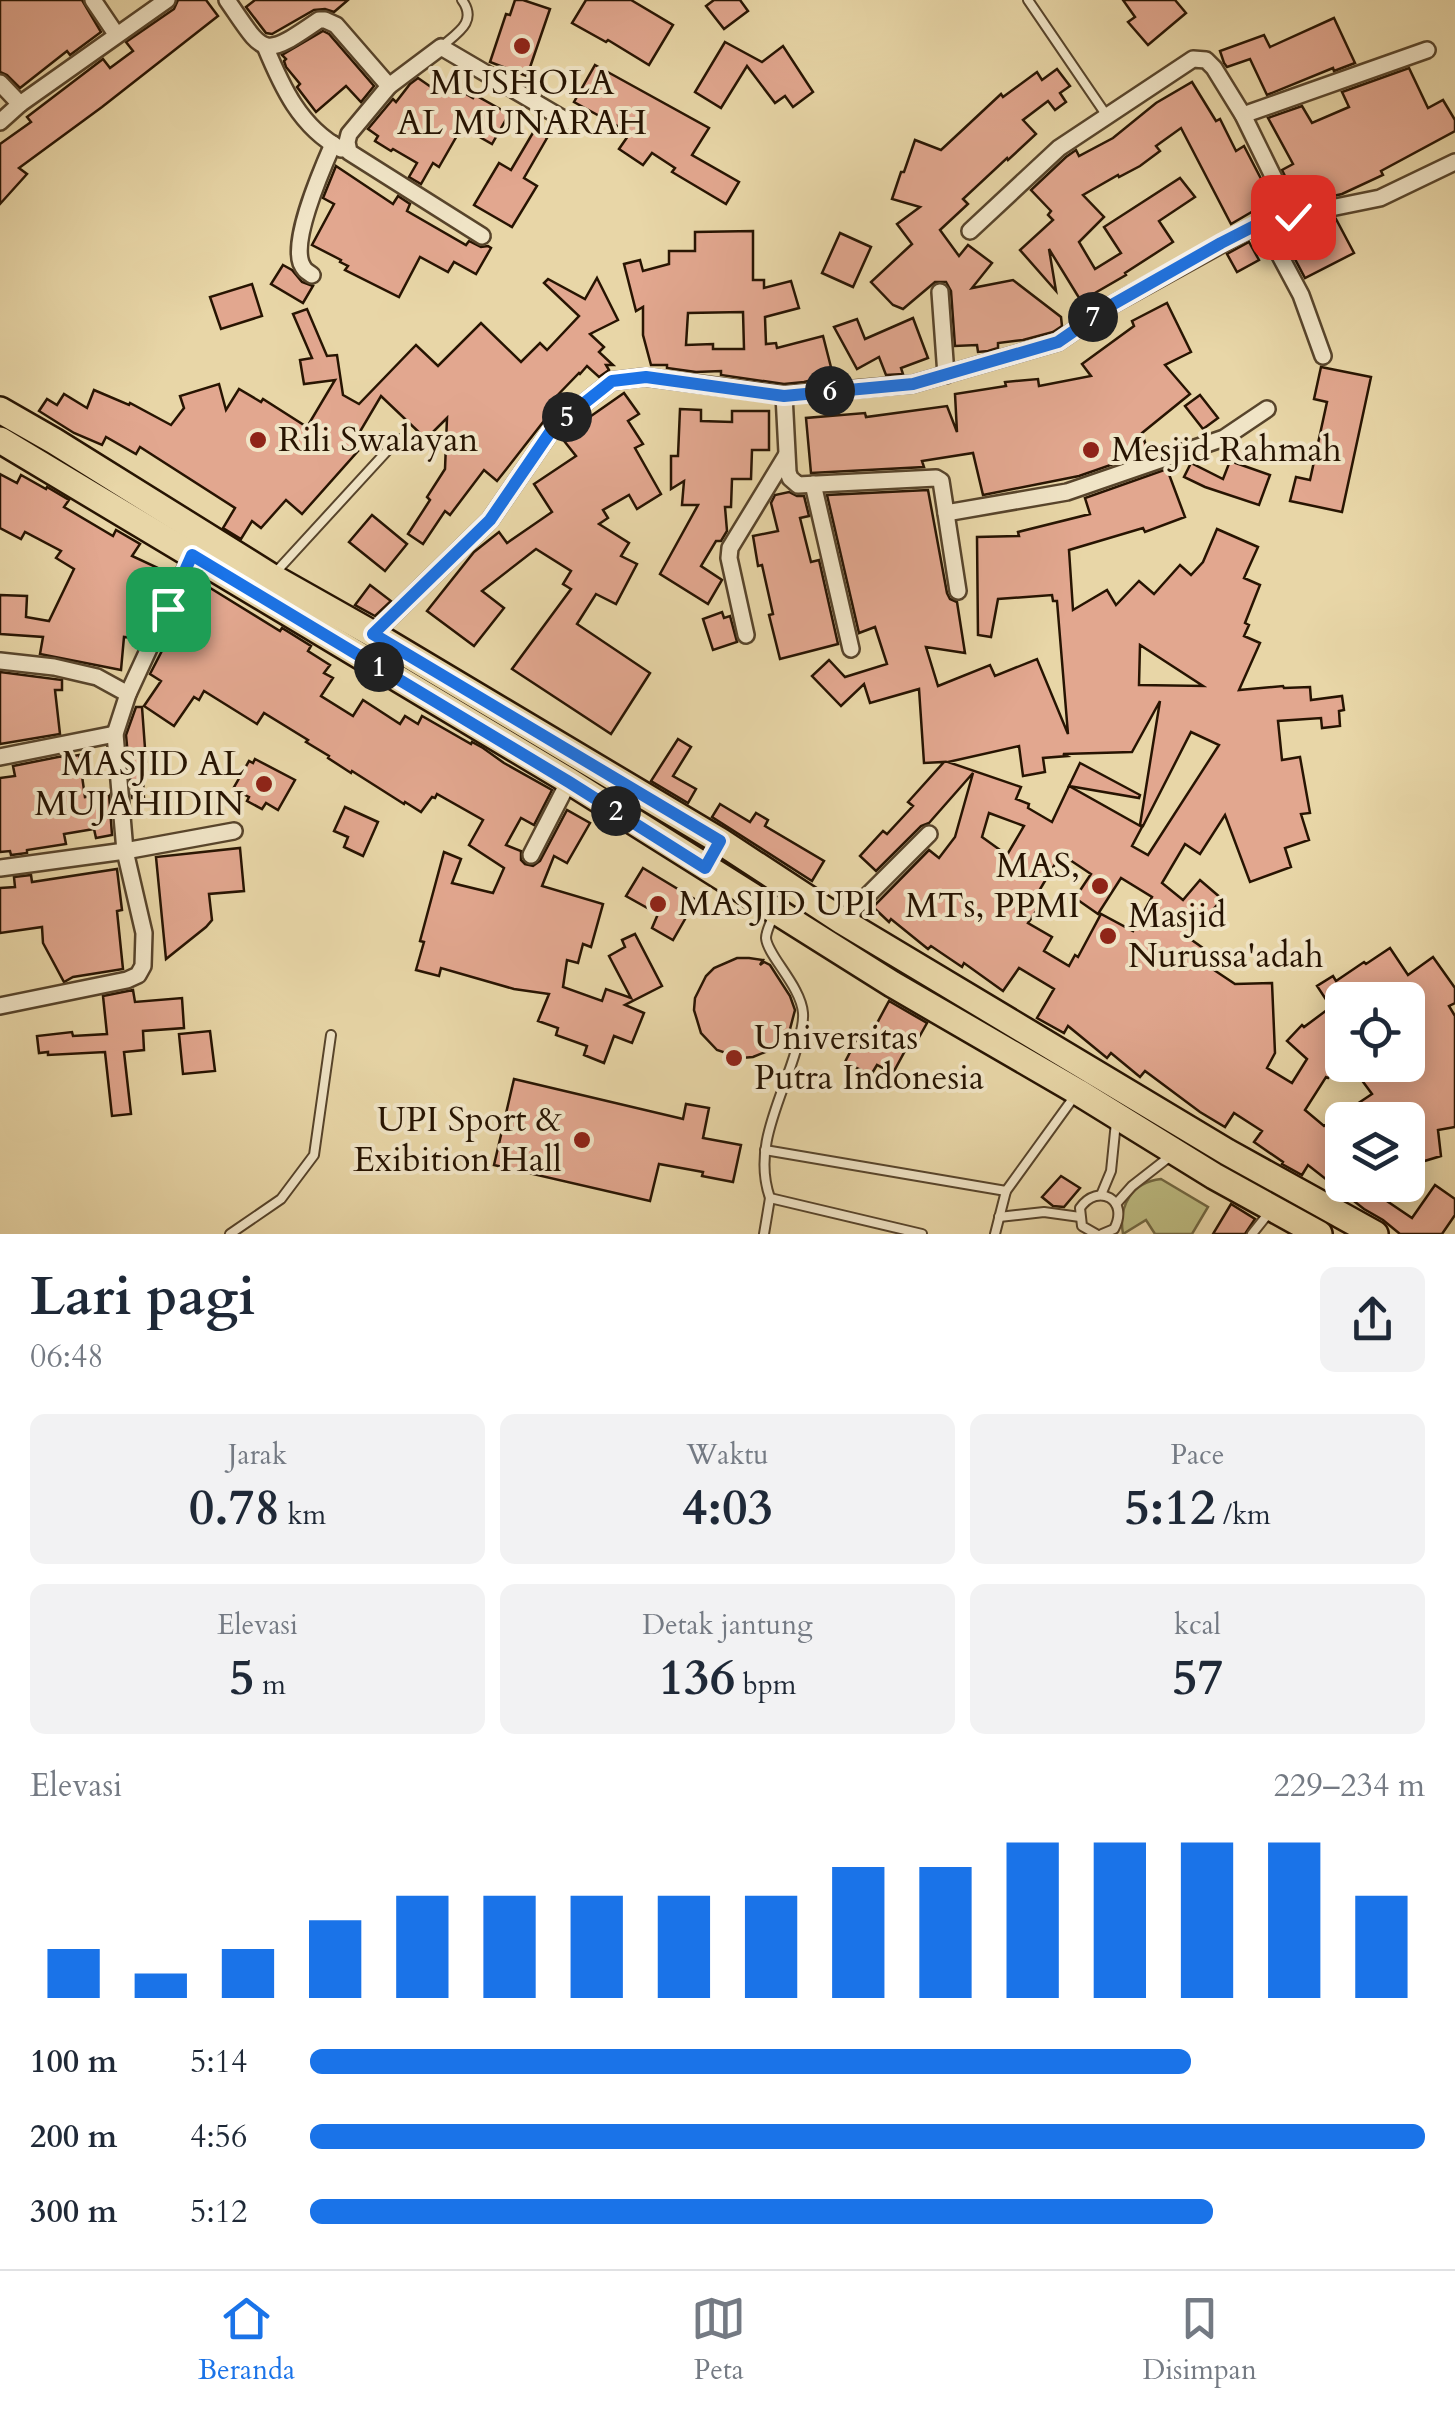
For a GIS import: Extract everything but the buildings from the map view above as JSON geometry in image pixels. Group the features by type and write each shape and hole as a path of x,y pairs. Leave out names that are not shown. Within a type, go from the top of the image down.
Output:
{"main road":[{"path":"0,410 720,841 842,920 1227,1152 1376,1234"},
{"path":"0,440 569,782 892,984 1319,1234"},
{"path":"705,868 720,841"},
{"path":"1214,1176 1227,1152"}],"street":[{"path":"93,0 116,34"},
{"path":"0,122 167,0"},
{"path":"227,0 256,42 265,46 281,46 319,20 336,25 389,86"},
{"path":"265,46 281,83 305,121 341,148 482,236"},
{"path":"312,276 300,259 313,191 349,134 389,86 442,48 568,121"},
{"path":"1243,115 1427,50"},
{"path":"970,231 1059,148 1193,59 1206,60 1214,68 1243,115 1293,217"},
{"path":"0,83 20,104"},
{"path":"373,634 490,520 553,428 612,381 646,377 784,396 913,384 1058,342 1110,306 1262,222 1380,198 1455,162"},
{"path":"1262,222 1301,294 1323,356"},
{"path":"940,292 946,374"},
{"path":"784,396 790,478 798,484 940,480 958,591"},
{"path":"946,513 1067,492 1224,438 1267,410"},
{"path":"746,635 730,548 788,452"},
{"path":"813,484 851,649"},
{"path":"0,1006 127,980 143,966 144,932 124,851 115,734 128,694 192,555"},
{"path":"0,661 97,677 128,694"},
{"path":"0,756 115,734"},
{"path":"531,855 569,782"},
{"path":"0,868 234,831"},
{"path":"842,920 929,834"}],"lane":[{"path":"442,48 468,21 468,10 462,0"},
{"path":"1028,0 1107,116"},
{"path":"272,576 398,438"},
{"path":"764,1234 770,1198 763,1179 765,1150 804,1020 793,984 767,943 776,909"},
{"path":"230,1234 281,1199 314,1156 331,1035"},
{"path":"982,1234 995,1233 1006,1191 1078,1092"},
{"path":"1101,1195 1110,1171 1116,1117"},
{"path":"765,1150 1006,1191"},
{"path":"1116,1204 1176,1151"},
{"path":"999,1217 1044,1212 1099,1234 1114,1229 1119,1212 1116,1204 1110,1198 1093,1196 1080,1208 1080,1226"},
{"path":"770,1198 922,1234"},
{"path":"1252,1234 1272,1207"}],"shaded area":[{"path":"1161,1179 1208,1207 1192,1234 1155,1234 1146,1220 1123,1234 1123,1214 1129,1197 1142,1185"}],"place":[{"name":"MUSHOLA AL MUNARAH","path":"522,46"},
{"name":"Rili Swalayan","path":"258,440"},
{"name":"Mesjid Rahmah","path":"1091,450"},
{"name":"MASJID AL MUJAHIDIN","path":"264,784"},
{"name":"MAS, MTs, PPMI","path":"1100,886"},
{"name":"MASJID UPI","path":"658,904"},
{"name":"Masjid Nurussa'adah","path":"1108,936"},
{"name":"Universitas Putra Indonesia","path":"734,1058"},
{"name":"UPI Sport & Exibition Hall","path":"582,1140"}],"route":[{"path":"168,609 192,555 705,868 720,841 373,634 490,520 553,428 612,381 646,377 784,396 913,384 1058,342 1110,306 1221,243 1262,222 1293,217"}]}
